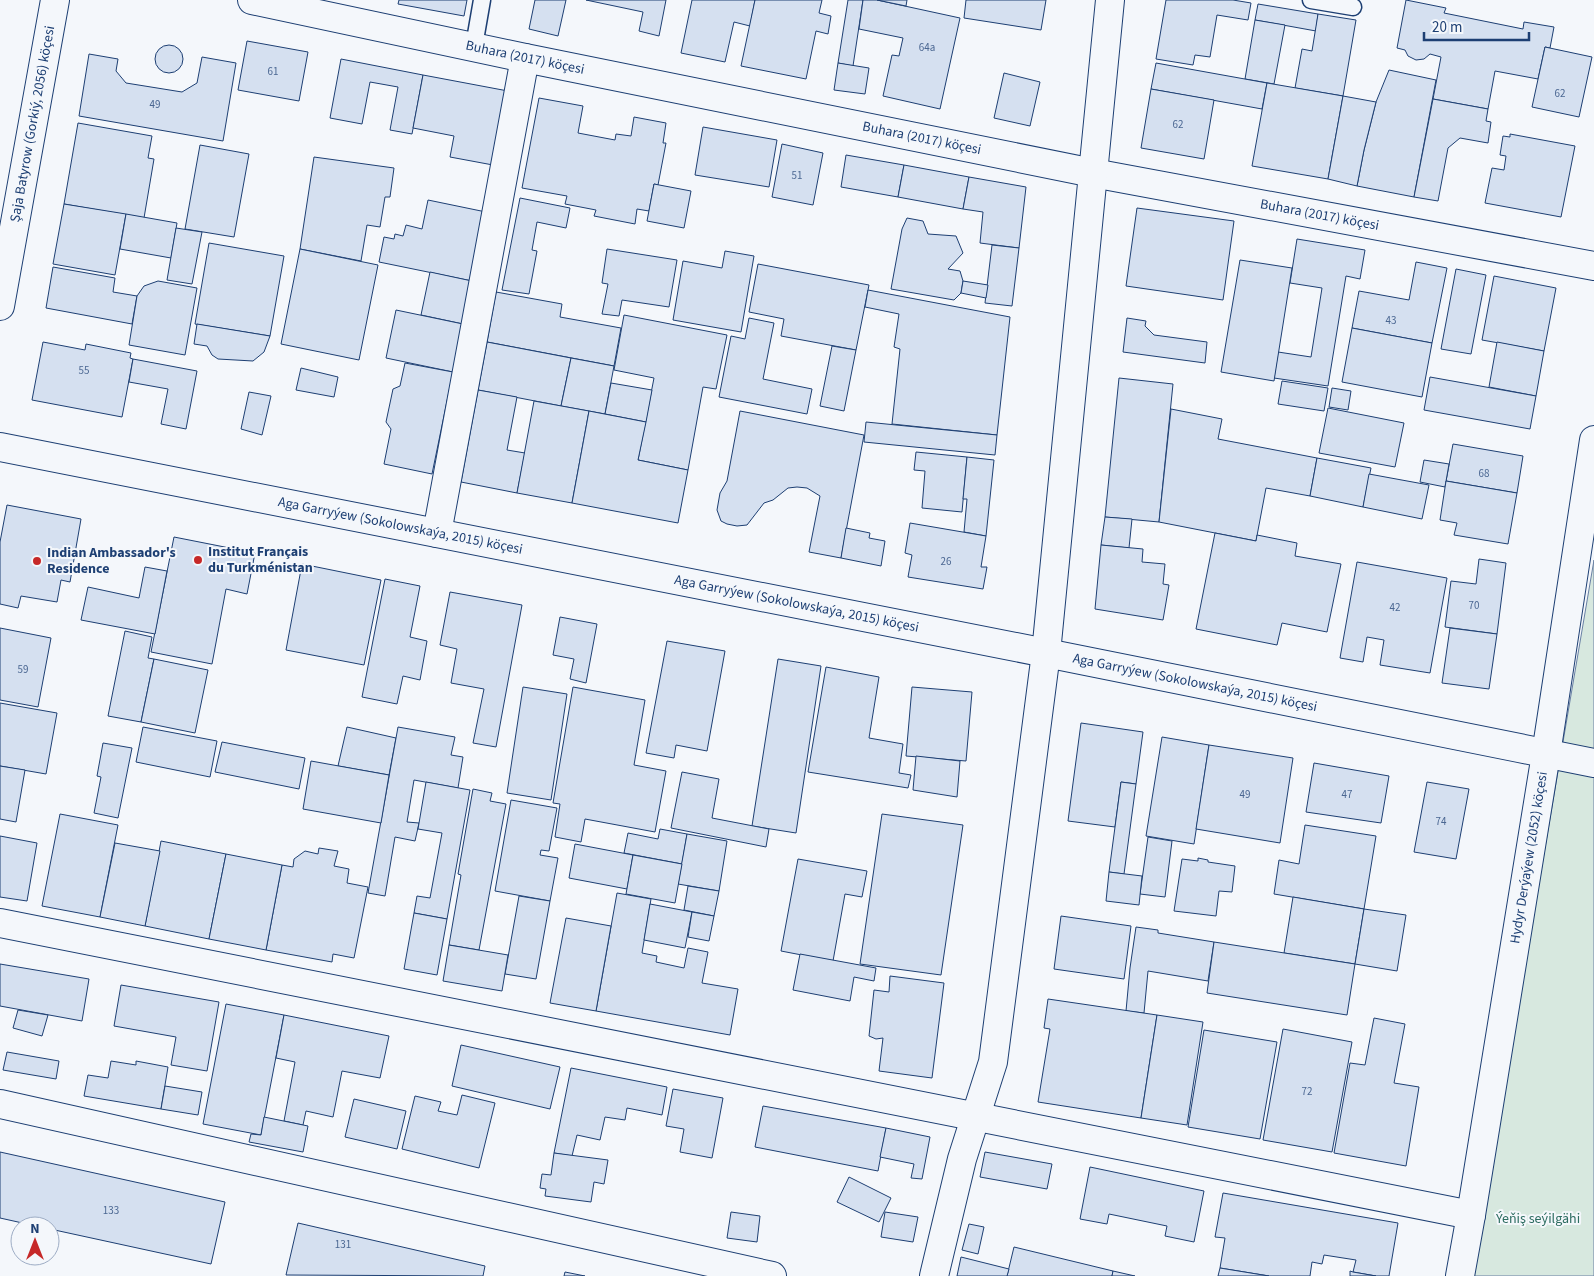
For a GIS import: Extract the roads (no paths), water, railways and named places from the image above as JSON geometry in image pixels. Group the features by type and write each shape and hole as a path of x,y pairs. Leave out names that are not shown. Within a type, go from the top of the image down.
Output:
{"street":[{"name":"Şaja Batyrow (Gorkiý, 2056) köçesi","path":"0,306 55,0"},
{"name":"Buhara (2017) köçesi","path":"252,0 525,58 1093,173 1594,266"},
{"path":"934,1276 962,1158 993,1062 1046,653 1110,0"},
{"path":"437,533 525,58"},
{"name":"Hydyr Derýaýew (2052) köçesi","path":"1460,1276 1546,754 1594,440"},
{"name":"Aga Garryýew (Sokolowskaýa, 2015) köçesi","path":"0,447 1594,763"},
{"path":"0,923 1471,1215"},
{"path":"0,1104 772,1276"}],"lane":[{"path":"474,46 482,0"},
{"path":"1311,0 1354,7"}],"place":[{"name":"Institut Français du Turkménistan","path":"198,560"},
{"name":"Indian Ambassador's Residence","path":"37,561"}],"park label":[{"name":"Ýeňiş seýilgähi","path":"1538,1219"}]}
